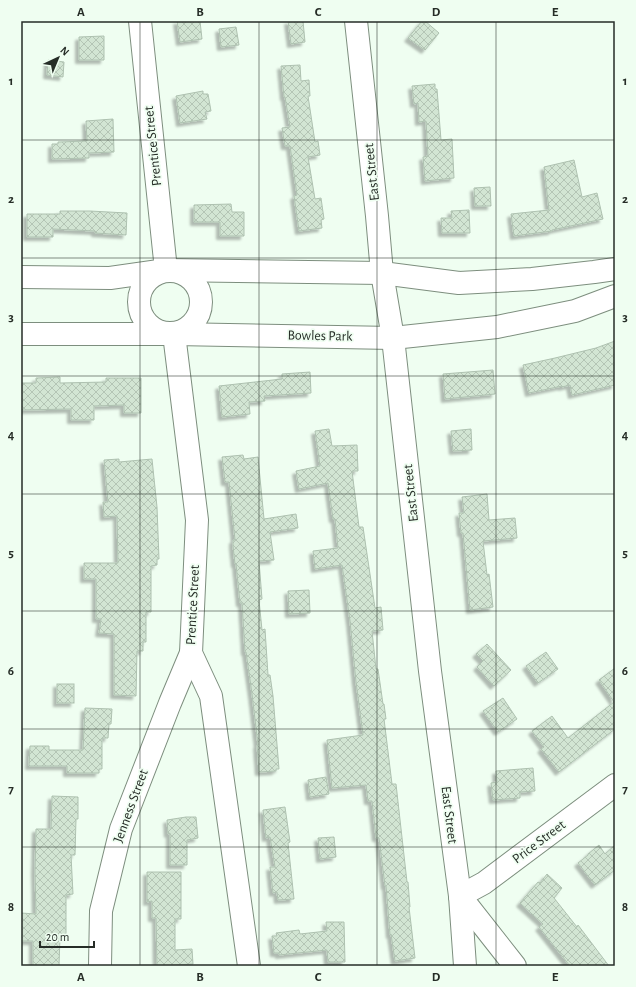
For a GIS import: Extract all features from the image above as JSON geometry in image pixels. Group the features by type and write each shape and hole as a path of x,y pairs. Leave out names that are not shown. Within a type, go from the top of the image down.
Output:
{"street":[{"name":"Prentice Street","path":"140,21 166,270"},
{"name":"East Street","path":"356,21 382,273 393,338 430,671 460,896 465,966"},
{"path":"21,277 110,278 166,270 382,273 458,283 532,279 594,272 615,268"},
{"path":"166,270 178,271 189,276 198,286 202,297 201,310 196,321 186,330 174,334 158,332 145,321 138,306 140,290 150,276 166,270"},
{"name":"Bowles Park","path":"21,334 174,334 393,338 497,327 575,311 615,296"},
{"name":"Prentice Street","path":"174,334 197,520 191,653 211,696 249,966"},
{"name":"Jenness Street","path":"100,966 101,911 121,829 191,653"},
{"name":"Price Street","path":"460,896 484,883 615,785"},
{"path":"460,896 515,966"}],"building":[{"path":"177,21 200,21 202,39 180,42"},
{"path":"288,21 303,21 305,42 291,44"},
{"path":"422,21 425,21 439,33 425,50 408,38"},
{"path":"236,27 239,45 221,47 219,29"},
{"path":"104,36 104,60 79,60 79,37"},
{"path":"48,60 64,62 63,77 47,75"},
{"path":"300,65 301,81 309,80 310,96 308,96 315,142 318,141 320,155 308,157 315,199 321,198 324,219 321,220 322,228 299,231 294,196 297,195 290,146 285,146 282,128 290,127 284,97 281,66"},
{"path":"435,84 435,89 437,89 441,140 452,139 454,178 425,181 423,157 428,156 426,121 419,122 418,103 414,104 412,86"},
{"path":"203,91 203,94 208,94 211,111 205,112 207,119 180,123 176,96"},
{"path":"113,119 114,152 89,153 89,158 52,159 52,144 58,144 58,142 87,141 86,121"},
{"path":"574,160 582,197 597,193 603,219 552,231 514,236 511,214 549,210 544,167"},
{"path":"490,187 491,206 475,206 474,188"},
{"path":"231,204 232,212 244,212 244,236 220,236 220,222 194,222 194,205"},
{"path":"469,210 470,233 442,233 441,218 452,218 451,211"},
{"path":"60,211 127,213 126,235 95,233 95,231 53,229 53,237 27,237 27,214 60,214"},
{"path":"615,341 615,385 572,395 570,385 529,393 523,365 596,348"},
{"path":"493,370 495,394 445,399 443,374"},
{"path":"310,372 311,393 264,396 265,401 249,402 250,414 222,417 219,386 282,379 282,374"},
{"path":"60,377 60,383 106,382 106,378 141,378 141,413 124,413 124,405 94,406 94,420 71,420 71,409 21,410 21,383 36,383 36,378"},
{"path":"329,429 332,446 357,445 358,471 352,471 359,527 363,527 375,608 381,607 383,630 372,631 376,669 378,669 386,719 384,719 392,784 396,784 408,882 409,907 415,958 395,961 391,934 390,935 386,886 379,838 376,838 372,801 368,801 366,785 332,788 327,740 363,735 342,565 315,569 313,551 338,548 335,519 333,519 328,483 299,489 296,471 320,466 315,431"},
{"path":"471,429 472,450 453,451 451,431"},
{"path":"243,455 244,459 258,457 264,519 296,514 298,528 270,532 274,560 259,561 262,599 259,600 262,630 265,629 268,675 270,675 273,696 279,769 276,769 276,771 259,772 258,745 245,652 242,603 240,603 233,546 233,540 235,540 229,482 225,482 222,457"},
{"path":"119,459 119,462 152,459 157,507 159,559 157,559 157,565 151,566 151,612 146,612 146,642 143,642 143,651 137,651 136,696 114,695 114,634 99,633 101,619 96,619 96,579 84,579 84,563 118,563 117,516 104,517 103,502 108,502 104,460"},
{"path":"487,494 489,520 515,518 517,538 483,541 493,607 470,610 463,533 461,533 459,513 464,513 462,497"},
{"path":"309,590 310,613 289,614 288,591"},
{"path":"487,644 511,670 494,686 477,667 483,661 476,654"},
{"path":"546,652 558,669 538,683 526,666"},
{"path":"615,668 615,729 559,772 541,749 544,747 532,731 552,716 568,738 614,702 599,680"},
{"path":"57,684 74,684 74,703 57,703"},
{"path":"503,698 517,719 498,732 483,711"},
{"path":"85,708 112,709 108,738 102,738 102,769 99,769 99,773 67,773 67,766 29,766 30,746 49,746 49,750 83,750"},
{"path":"533,768 535,791 520,792 520,798 493,800 491,783 497,782 496,771"},
{"path":"326,777 329,794 310,797 308,780"},
{"path":"52,796 78,797 75,855 71,855 73,894 66,895 66,937 60,937 59,966 33,966 33,941 21,941 21,913 36,914 36,829 51,829"},
{"path":"285,807 290,842 288,843 294,899 278,900 277,892 273,893 270,867 275,867 270,837 266,838 263,810"},
{"path":"196,817 198,838 187,840 187,865 170,865 170,833 168,834 167,820"},
{"path":"334,837 336,857 320,859 318,838"},
{"path":"599,845 605,854 615,845 615,870 595,885 578,863"},
{"path":"147,872 181,872 181,919 175,919 175,950 192,949 193,964 157,966 156,918 152,918 152,901 147,902"},
{"path":"547,874 562,888 554,898 577,927 578,925 609,966 570,966 539,927 543,924 520,903"},
{"path":"326,922 344,922 345,962 328,962 327,950 279,955 279,953 274,953 272,936 277,936 276,933 299,930 300,934 327,931"}]}
